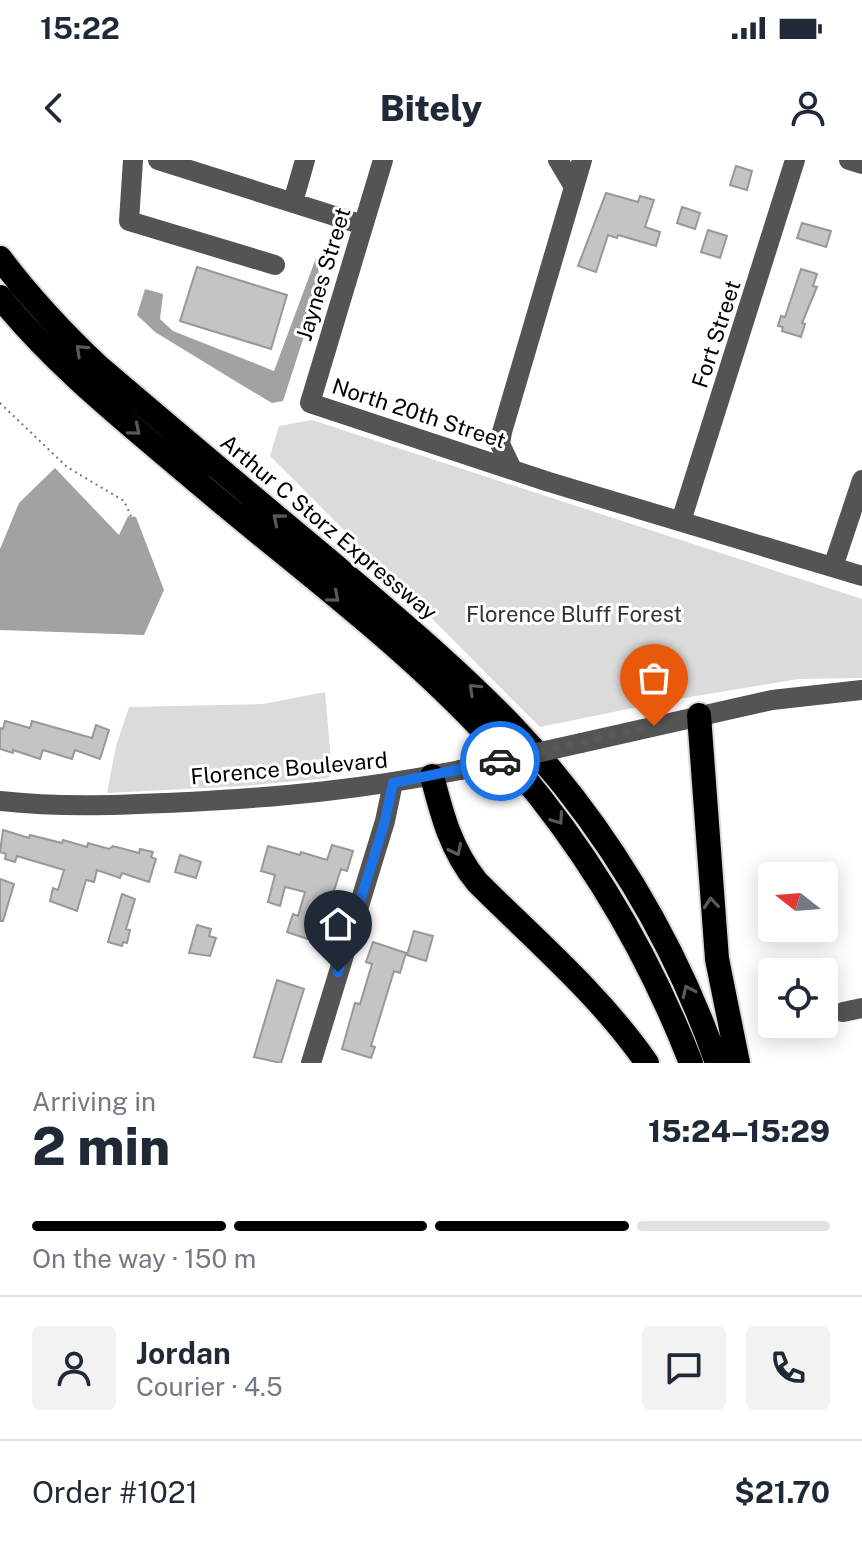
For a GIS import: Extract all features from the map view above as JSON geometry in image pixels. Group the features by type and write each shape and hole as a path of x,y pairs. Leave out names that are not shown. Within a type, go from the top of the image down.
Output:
{"highway":[{"name":"Arthur C Storz Expressway","path":"0,258 29,295 89,357 421,638 516,730 583,811 642,900 692,998 717,1063"},
{"path":"0,297 23,326 87,388 392,645 488,736 547,804 595,872 636,943 691,1063"},
{"path":"699,715 717,959 738,1063"},
{"path":"432,776 447,830 463,865 493,899 582,983 647,1063"}],"street":[{"path":"133,160 129,221 275,265"},
{"path":"158,160 363,225"},
{"path":"293,202 305,160"},
{"name":"Jaynes Street","path":"310,403 383,160"},
{"path":"558,160 574,187"},
{"path":"512,469 500,444 502,432 582,160"},
{"name":"Fort Street","path":"681,521 795,160"},
{"path":"849,160 862,164"},
{"name":"North 20th Street","path":"310,403 681,521"},
{"path":"833,567 862,480"},
{"path":"681,521 862,576"},
{"name":"Florence Boulevard","path":"0,801 99,806 295,796 432,776 772,700 862,690"},
{"path":"311,1063 385,821 393,783"}],"path":[{"path":"0,403 67,467 124,501 131,516"}],"green space":[{"name":"Florence Bluff Forest","path":"312,420 862,599 862,678 799,679 672,700 540,727 270,456 279,426"},
{"path":"325,692 332,772 328,778 107,793 116,746 129,707 263,704"}],"shaded area":[{"path":"316,258 321,284 283,401 272,403 155,332 137,315 145,289 163,294 160,319 173,331 274,371"},
{"path":"55,468 119,535 128,516 136,517 164,590 144,635 0,630 0,549 19,503"}],"building":[{"path":"736,166 752,171 747,190 730,185"},
{"path":"606,193 638,202 640,196 654,200 645,227 660,232 656,246 608,235 596,272 578,266"},
{"path":"682,207 700,213 695,229 677,223"},
{"path":"802,223 831,231 826,247 797,238"},
{"path":"708,230 727,236 720,258 701,252"},
{"path":"197,267 287,295 271,349 180,321"},
{"path":"801,269 817,274 813,286 817,287 802,323 805,324 801,337 782,331 783,327 778,326 781,316 785,317"},
{"path":"5,721 30,728 32,721 92,738 96,725 109,730 100,759 75,750 72,759 43,750 40,759 0,749 0,728 3,729"},
{"path":"3,830 29,838 30,835 62,843 63,840 87,847 88,843 139,853 140,849 153,852 151,857 156,859 149,882 122,873 120,878 97,870 94,882 86,880 77,911 50,901 53,888 58,890 64,870 17,856 15,862 5,859 6,854 0,852"},
{"path":"332,845 353,851 347,871 341,869 330,903 334,904 320,943 287,932 293,914 298,916 305,892 285,887 280,906 268,902 275,875 261,871 268,846 327,860"},
{"path":"180,855 201,862 196,878 175,872"},
{"path":"0,879 14,884 3,921 0,921"},
{"path":"122,894 135,899 126,929 130,930 127,943 123,942 122,946 108,942"},
{"path":"197,925 211,929 209,936 216,938 210,956 189,953"},
{"path":"414,931 433,936 426,961 407,955"},
{"path":"373,942 406,953 400,973 394,971 371,1046 375,1047 371,1058 342,1049 355,1003 360,1004 372,964 366,962"},
{"path":"277,980 304,989 281,1063 254,1057"}],"way so far":[{"path":"500,761 654,726"}],"route":[{"path":"338,972 385,821 393,783 500,761"}]}
